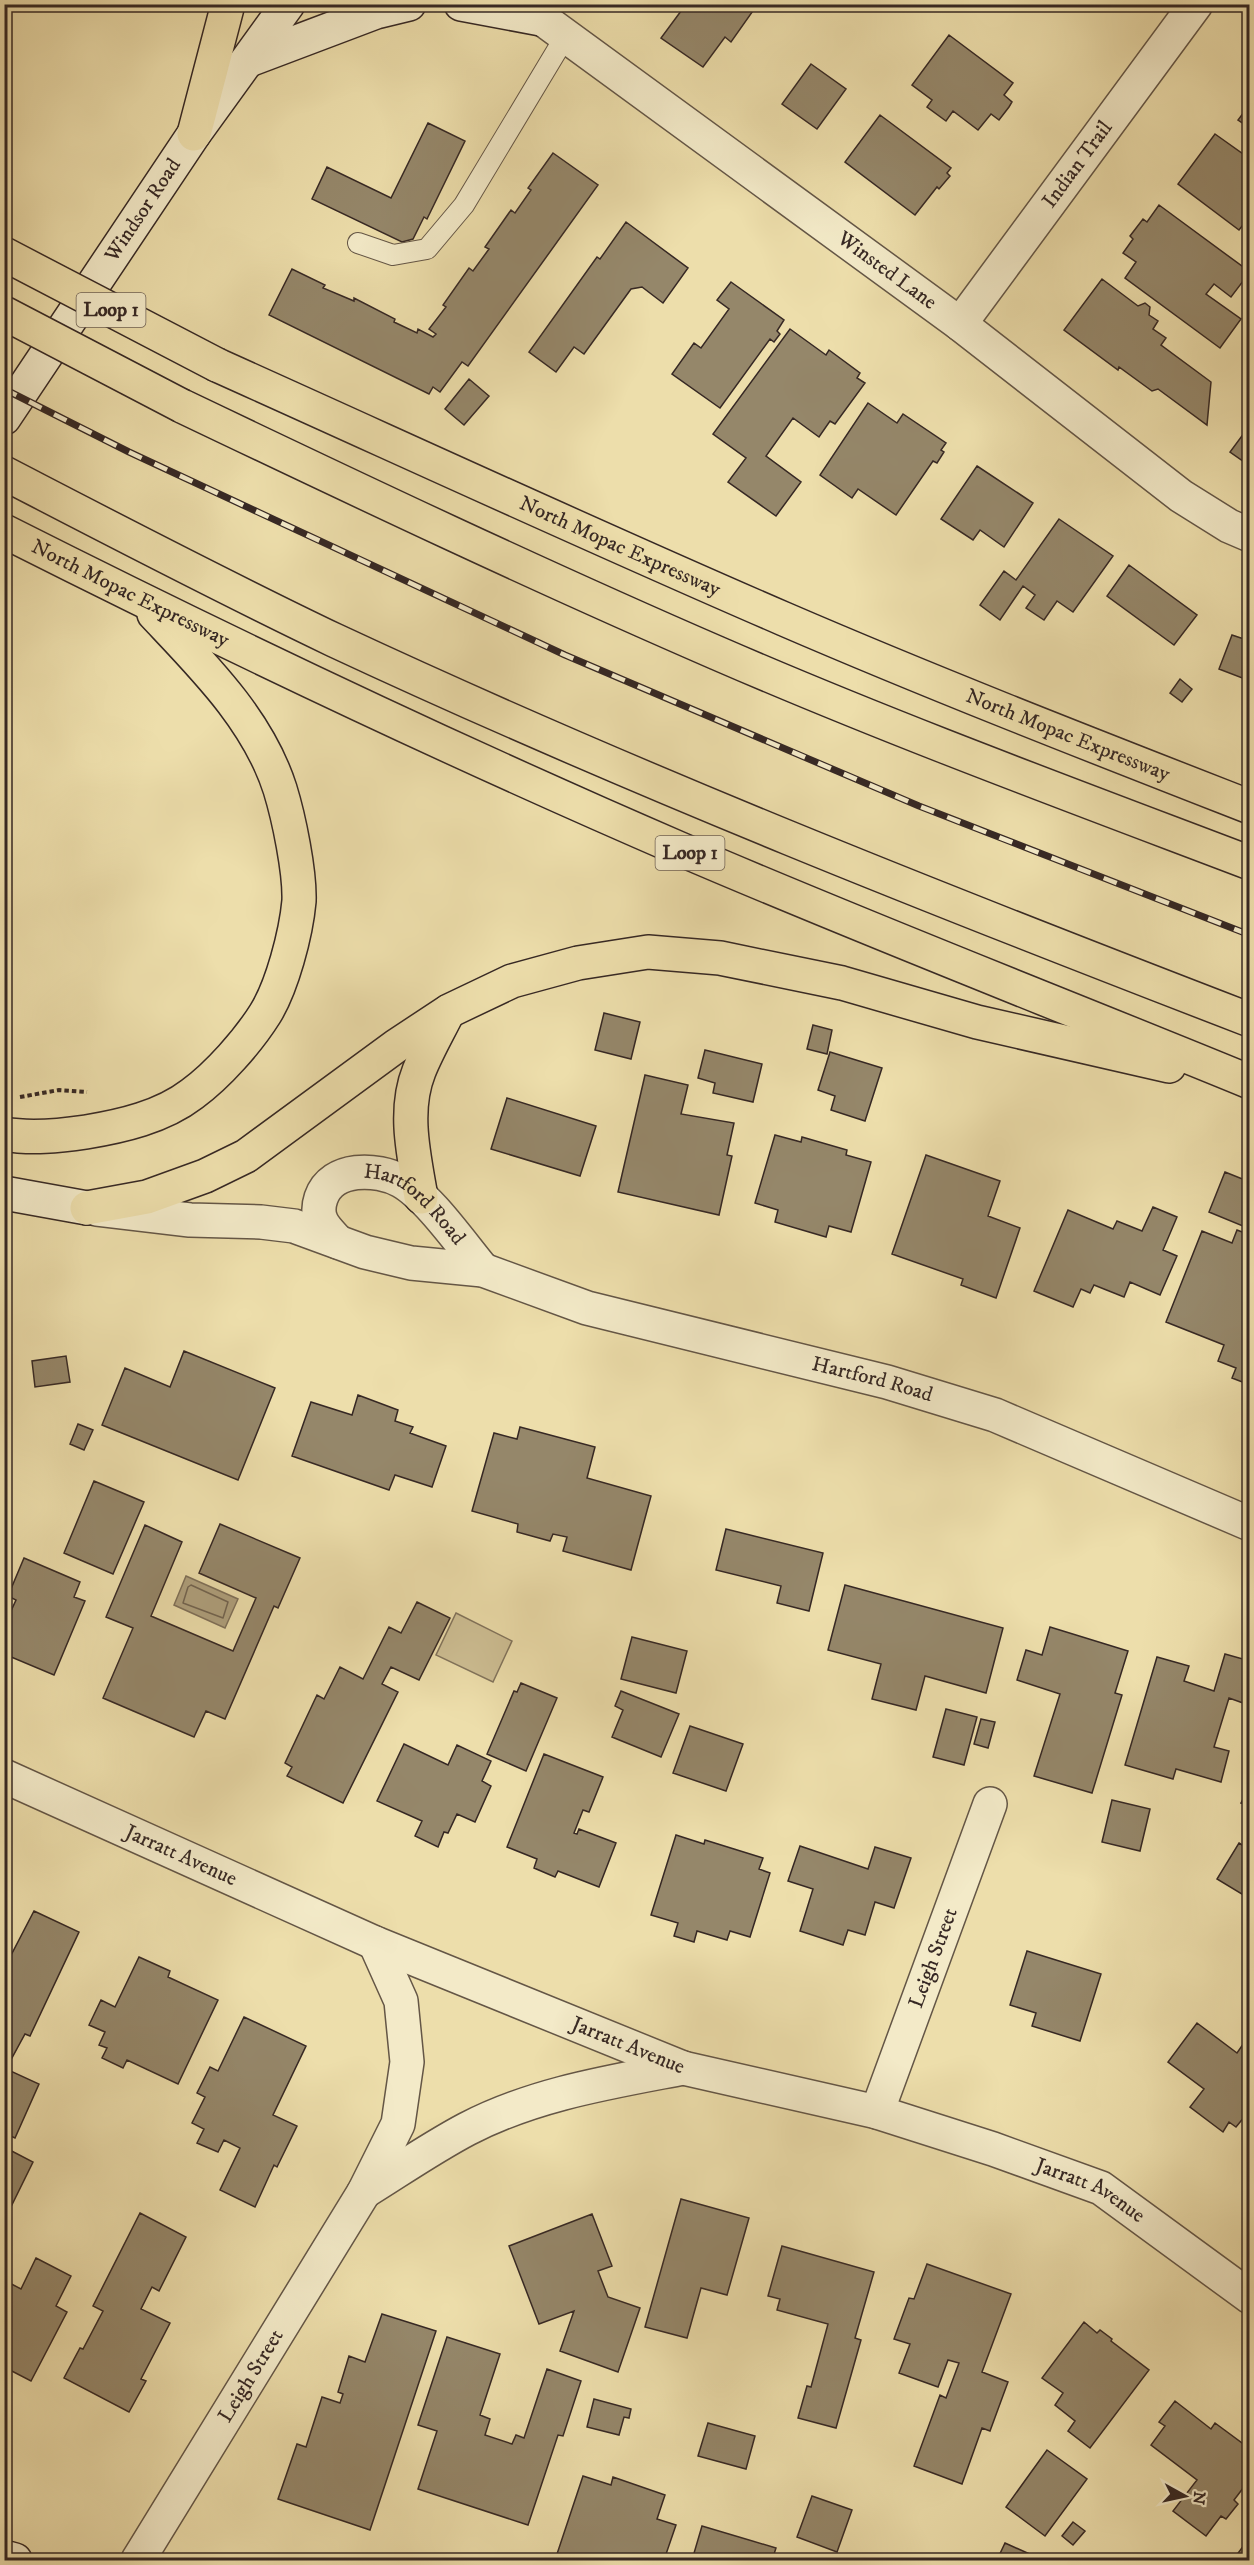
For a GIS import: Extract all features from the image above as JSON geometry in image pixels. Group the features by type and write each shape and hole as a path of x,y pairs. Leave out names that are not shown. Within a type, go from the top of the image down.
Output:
{"highway":[{"path":"194,134 228,4"},
{"name":"North Mopac Expressway","path":"4,254 218,365 598,538 786,620 1030,721 1250,807"},
{"path":"4,313 182,406 440,529 719,654 982,761 1250,863"},
{"path":"4,473 333,639 586,753 849,864 1250,1020"},
{"name":"North Mopac Expressway","path":"4,531 140,600 400,723 680,849 1250,1084"},
{"path":"4,1134 23,1137 70,1134 120,1126 155,1114 191,1095 228,1061 266,1013 289,957 299,900 293,842 280,789 261,743 224,693 140,600"},
{"path":"87,1208 147,1197 205,1176 246,1156 396,1046 449,1011 512,981 578,963 648,952 720,958 842,983 977,1022 1250,1084"},
{"path":"421,1197 412,1142 411,1115 418,1073 449,1011"}],"street":[{"name":"Windsor Road","path":"4,418 194,134 288,4"},
{"path":"249,60 376,12 410,4"},
{"path":"461,4 543,20"},
{"name":"Indian Trail","path":"960,324 1196,4"},
{"name":"Winsted Lane","path":"543,20 960,324 1181,496 1229,526 1250,536"},
{"name":"Hartford Road","path":"338,1242 321,1220 319,1205 324,1189 342,1176 359,1172 380,1173 403,1182 421,1197 483,1270"},
{"name":"Hartford Road","path":"4,1193 87,1208 190,1220 294,1226 365,1252 411,1263 483,1270 586,1308 887,1382 995,1415 1250,1524"},
{"name":"Jarratt Avenue","path":"4,1776 375,1943 683,2068 877,2112 993,2149 1101,2188 1250,2297"},
{"name":"Leigh Street","path":"877,2112 990,1804"},
{"name":"Leigh Street","path":"138,2560 364,2192 398,2124 408,2062 401,2001 375,1943"},
{"name":"Leigh Street","path":"364,2192 467,2129 526,2104 596,2084 683,2068"},
{"path":"4,2557 15,2560"}],"lane":[{"path":"358,243 393,255 428,249 464,205 543,20"}],"shaded area":[{"path":"456,1613 512,1641 493,1682 436,1655"}],"water":[{"path":"186,1576 238,1599 225,1628 174,1605"}],"building":[{"path":"681,4 749,4 755,8 731,42 725,37 703,67 661,38 684,7"},
{"path":"949,35 1013,83 1004,95 1012,102 1009,107 999,120 991,114 978,130 953,111 946,121 927,107 932,100 912,85"},
{"path":"811,64 846,89 817,129 782,104"},
{"path":"1250,104 1250,128 1238,120"},
{"path":"880,115 951,168 947,173 950,176 939,189 937,187 915,215 845,162"},
{"path":"428,123 465,141 427,219 424,217 413,239 402,242 312,199 327,167 391,198"},
{"path":"1215,134 1250,159 1250,216 1239,230 1178,184"},
{"path":"553,153 598,185 468,366 462,362 440,392 433,387 429,394 269,315 292,269 325,285 323,288 354,301 354,298 395,319 394,322 417,333 418,329 433,337 436,334 429,329 446,307 443,305 469,268 473,271 489,249 485,247 511,210 515,213 531,190 528,188"},
{"path":"1159,205 1250,272 1231,297 1214,284 1206,294 1241,319 1220,348 1125,278 1136,262 1123,253 1133,239 1130,236 1143,219 1147,222"},
{"path":"626,222 688,268 663,303 642,287 631,289 584,354 574,347 556,372 529,352 597,257 600,259"},
{"path":"1102,279 1138,306 1145,303 1150,307 1149,315 1158,321 1153,329 1166,338 1161,345 1211,382 1207,425 1158,389 1152,391 1119,367 1118,370 1064,330"},
{"path":"731,282 784,320 777,331 780,334 774,342 770,339 720,408 672,374 694,343 701,348 729,309 717,300"},
{"path":"790,329 826,355 829,350 860,373 857,378 865,383 835,424 830,421 819,437 793,418 766,456 801,482 776,516 728,482 746,458 713,434"},
{"path":"469,379 489,396 464,425 445,409"},
{"path":"868,403 897,423 903,414 946,443 941,450 944,452 937,463 933,461 896,515 858,489 852,498 820,475"},
{"path":"1250,425 1250,466 1230,452"},
{"path":"977,466 1033,503 1004,547 980,530 973,540 941,519"},
{"path":"1059,519 1113,556 1073,612 1057,601 1044,620 1026,608 1035,595 1023,586 1000,620 980,605 1004,571 1016,580"},
{"path":"1129,565 1197,615 1174,645 1107,596"},
{"path":"1232,635 1250,641 1250,681 1219,669"},
{"path":"1180,679 1192,689 1182,702 1170,693"},
{"path":"604,1013 640,1022 631,1059 595,1050"},
{"path":"813,1025 832,1030 827,1054 807,1049"},
{"path":"705,1050 762,1064 753,1102 713,1093 715,1083 698,1078"},
{"path":"830,1052 882,1068 865,1121 831,1110 835,1096 818,1090"},
{"path":"645,1075 688,1085 681,1114 734,1123 727,1155 732,1156 719,1215 618,1192"},
{"path":"507,1098 596,1126 580,1176 491,1149"},
{"path":"775,1135 801,1142 802,1137 847,1150 846,1155 871,1162 851,1232 829,1226 826,1237 775,1222 778,1210 755,1203"},
{"path":"926,1155 1000,1181 988,1216 1020,1228 996,1298 961,1285 963,1279 892,1254"},
{"path":"1225,1172 1250,1182 1250,1229 1209,1212"},
{"path":"1153,1207 1177,1217 1163,1250 1177,1256 1160,1295 1130,1282 1124,1297 1094,1285 1090,1293 1081,1289 1073,1307 1034,1291 1068,1210 1113,1229 1117,1221 1142,1231"},
{"path":"1237,1230 1250,1235 1250,1385 1232,1378 1236,1368 1218,1361 1224,1345 1166,1322 1202,1231 1232,1243"},
{"path":"184,1351 275,1388 238,1480 102,1425 125,1368 170,1387"},
{"path":"66,1356 70,1382 35,1387 32,1361"},
{"path":"358,1395 398,1410 395,1421 413,1427 410,1433 446,1446 432,1487 395,1475 389,1490 292,1456 311,1402 352,1415"},
{"path":"78,1424 93,1430 84,1450 70,1444"},
{"path":"520,1427 595,1447 587,1478 651,1496 631,1570 563,1551 567,1537 553,1534 550,1541 517,1532 518,1524 472,1511 494,1433 517,1439"},
{"path":"94,1481 144,1502 113,1574 64,1553"},
{"path":"220,1524 300,1558 278,1608 274,1606 225,1719 206,1711 194,1737 103,1698 133,1628 106,1617 145,1525 182,1542 151,1616 233,1651 256,1598 199,1573"},
{"path":"726,1529 823,1553 809,1611 777,1603 781,1586 716,1570"},
{"path":"4,1542 11,1545 4,1560"},
{"path":"24,1558 80,1582 74,1597 85,1601 54,1675 4,1654 4,1626 16,1600 8,1596"},
{"path":"845,1585 1003,1628 986,1693 925,1676 916,1710 872,1699 881,1664 828,1650"},
{"path":"417,1602 450,1618 419,1680 391,1667 382,1684 398,1692 343,1803 287,1776 292,1767 285,1763 317,1695 324,1699 340,1667 363,1679 389,1627 401,1633"},
{"path":"1050,1627 1128,1651 1115,1693 1122,1695 1092,1793 1034,1776 1060,1694 1017,1680 1026,1650 1042,1655"},
{"path":"632,1637 687,1651 676,1693 621,1679"},
{"path":"1225,1654 1250,1661 1250,1681 1243,1703 1229,1698 1214,1747 1229,1751 1221,1782 1176,1769 1173,1779 1125,1765 1157,1657 1189,1666 1184,1681 1214,1691"},
{"path":"521,1683 557,1698 526,1771 487,1754 514,1691 517,1692"},
{"path":"621,1691 679,1714 661,1757 612,1737 623,1710 615,1706"},
{"path":"946,1709 977,1717 964,1765 933,1757"},
{"path":"981,1719 995,1722 988,1748 974,1744"},
{"path":"690,1726 743,1744 726,1791 673,1773"},
{"path":"404,1744 448,1765 457,1745 491,1761 482,1781 491,1786 475,1822 457,1814 448,1833 444,1832 438,1847 415,1836 422,1821 377,1801"},
{"path":"544,1754 603,1777 589,1812 583,1810 574,1833 577,1834 579,1829 616,1843 599,1887 558,1871 555,1877 534,1868 537,1859 507,1847"},
{"path":"1250,1785 1250,1806 1241,1803"},
{"path":"1112,1800 1150,1809 1140,1851 1102,1842"},
{"path":"676,1835 704,1844 705,1840 763,1858 759,1869 770,1873 750,1937 730,1931 727,1940 697,1931 694,1942 674,1936 678,1923 651,1915"},
{"path":"1239,1843 1250,1850 1250,1899 1217,1879"},
{"path":"800,1846 868,1869 875,1847 911,1858 894,1908 875,1902 865,1935 848,1930 843,1945 800,1931 813,1889 788,1881"},
{"path":"34,1911 79,1932 30,2036 25,2034 6,2069 39,2084 15,2138 4,2133 4,1957 9,1959"},
{"path":"1027,1951 1101,1974 1080,2041 1032,2026 1036,2013 1010,2005"},
{"path":"139,1957 170,1971 168,1977 218,2000 178,2084 127,2060 123,2068 102,2058 107,2048 99,2045 105,2032 89,2025 101,2000 115,2007"},
{"path":"244,2017 306,2046 273,2115 297,2126 277,2167 274,2165 255,2207 220,2190 240,2148 224,2140 218,2152 197,2143 204,2129 192,2123 205,2097 197,2093 210,2067 218,2071"},
{"path":"1197,2023 1237,2053 1246,2040 1250,2042 1250,2110 1236,2127 1229,2122 1223,2132 1190,2107 1204,2089 1168,2062"},
{"path":"4,2147 33,2162 4,2221"},
{"path":"681,2199 749,2218 727,2295 701,2288 687,2338 645,2327"},
{"path":"140,2213 186,2237 159,2291 152,2287 141,2309 170,2323 141,2379 146,2381 129,2412 64,2378 80,2348 83,2349 103,2311 93,2306"},
{"path":"592,2214 612,2266 598,2271 608,2297 640,2308 618,2372 560,2351 574,2311 539,2324 509,2246"},
{"path":"782,2246 874,2272 855,2338 861,2340 836,2428 798,2418 807,2386 811,2387 828,2324 777,2310 780,2299 768,2296"},
{"path":"36,2258 71,2276 56,2306 67,2312 31,2381 4,2367 4,2280 21,2289"},
{"path":"927,2264 1011,2294 982,2372 1008,2382 990,2431 982,2428 962,2484 914,2466 940,2395 946,2398 959,2363 948,2360 938,2387 899,2373 910,2344 894,2339 909,2298 914,2299"},
{"path":"382,2314 436,2331 370,2530 278,2499 297,2444 306,2447 322,2397 340,2403 343,2394 338,2392 349,2356 365,2362"},
{"path":"1084,2322 1097,2333 1100,2330 1149,2370 1090,2448 1068,2431 1075,2421 1055,2405 1063,2393 1042,2378"},
{"path":"447,2337 500,2354 480,2415 490,2419 485,2435 512,2444 516,2435 524,2438 547,2369 581,2381 563,2436 558,2435 528,2525 418,2489 437,2431 418,2425"},
{"path":"594,2399 631,2409 629,2418 624,2417 619,2435 587,2427"},
{"path":"1175,2401 1211,2429 1215,2423 1250,2449 1250,2479 1234,2500 1238,2504 1226,2519 1221,2516 1206,2536 1173,2511 1197,2480 1151,2445 1165,2426 1159,2422"},
{"path":"708,2423 755,2436 746,2469 698,2456"},
{"path":"1047,2450 1087,2479 1045,2536 1006,2507"},
{"path":"583,2476 611,2485 613,2477 665,2495 657,2519 676,2525 664,2560 555,2560"},
{"path":"812,2496 852,2510 837,2552 797,2537"},
{"path":"1073,2522 1085,2531 1073,2545 1062,2536"},
{"path":"702,2526 776,2548 772,2560 692,2560"},
{"path":"1250,2537 1250,2560 1233,2560"},
{"path":"1005,2543 1043,2560 997,2560"}],"railway":[{"path":"4,389 129,452 565,655 919,806 1250,935"}]}
